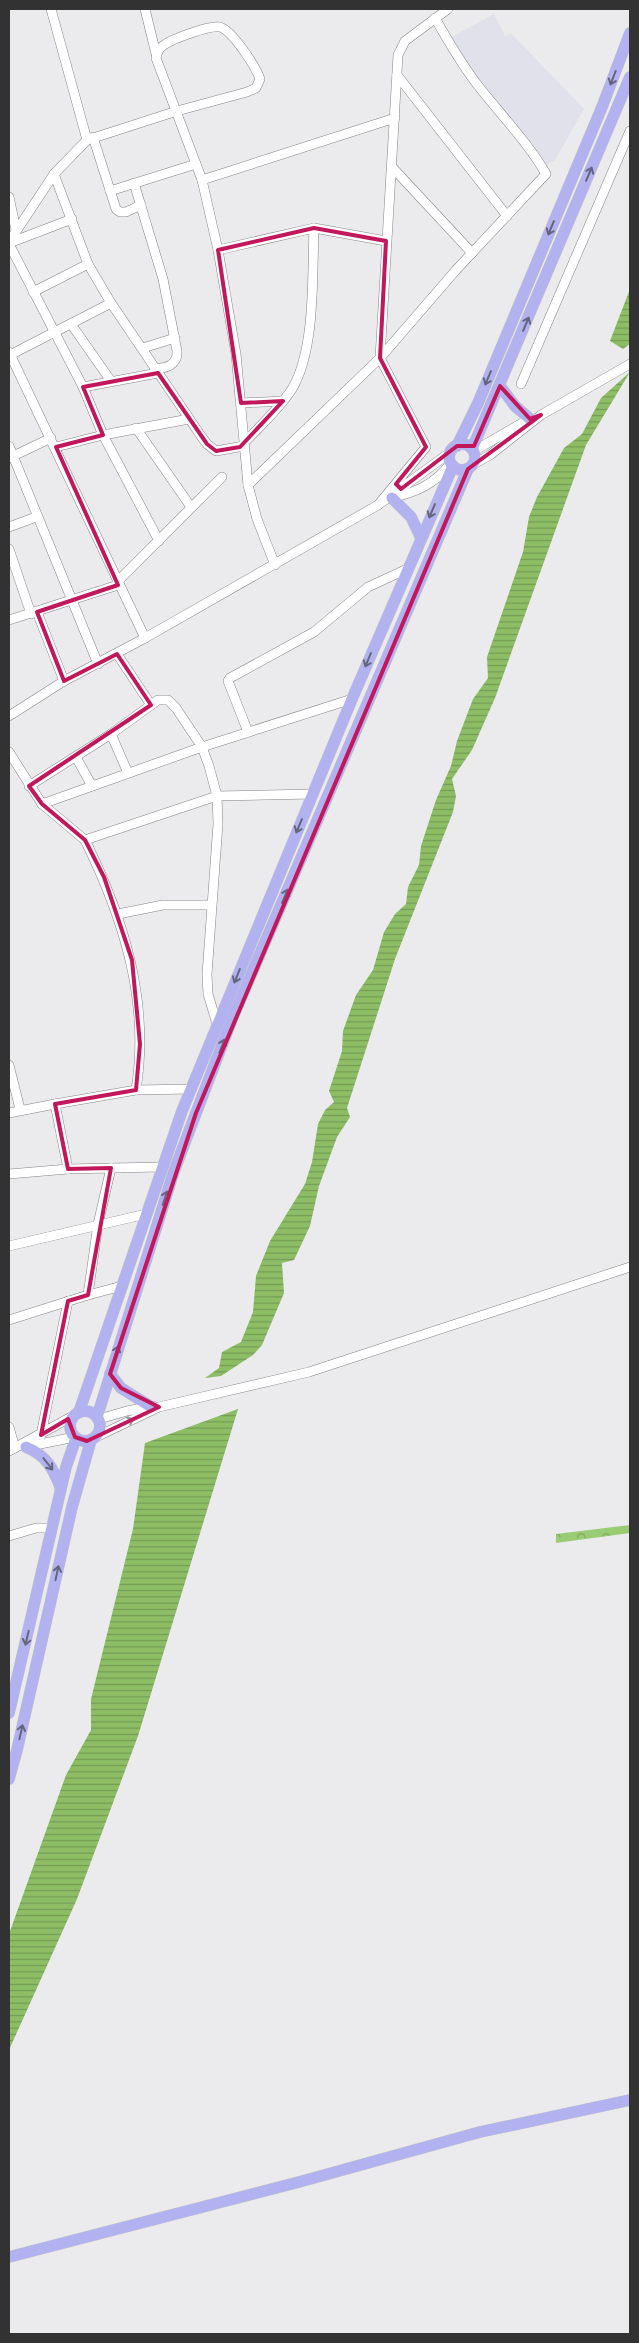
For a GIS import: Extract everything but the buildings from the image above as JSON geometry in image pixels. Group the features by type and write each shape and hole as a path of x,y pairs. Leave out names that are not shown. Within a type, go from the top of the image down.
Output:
{"main road":[{"path":"93,1438 83,1441 75,1438 69,1426 76,1414 122,1286 161,1167 190,1089 312,794 421,538 453,457 478,403 602,108 630,33"},
{"path":"9,1779 72,1507 93,1438 100,1427 98,1418 110,1374 174,1170 232,1018 470,467 475,461 473,450 630,77"},
{"path":"500,386 515,406 535,417"},
{"path":"453,457 466,445 473,450"},
{"path":"453,457 459,470 470,467"},
{"path":"390,498 409,514 421,538"},
{"path":"110,1374 121,1388 154,1406"},
{"path":"76,1414 89,1411 98,1418"},
{"path":"9,1712 11,1695 60,1489 75,1438"},
{"path":"17,1448 38,1452 47,1460 54,1470 60,1489"},
{"path":"9,2256 299,2182 480,2132 630,2100"}],"street":[{"path":"51,9 90,139 116,209 120,212 126,212 141,204"},
{"path":"145,9 156,54 156,62 177,111 202,180 218,250 236,354 248,485 257,519 275,565"},
{"path":"378,505 426,446 380,358 398,55 402,45 448,9"},
{"path":"248,485 380,358 472,253 546,174 524,142 454,52 435,18"},
{"path":"9,243 54,174 90,139 177,111 252,90 259,84 259,76 250,60 235,41 219,27 209,27 170,41 156,54"},
{"path":"397,75 507,216"},
{"path":"202,180 395,118"},
{"path":"521,384 630,131"},
{"path":"110,191 196,164"},
{"path":"392,167 472,253"},
{"path":"54,174 88,264 111,303 143,348 156,371 207,444 216,451 244,445 282,401 299,374 309,332 314,228"},
{"path":"83,388 166,368 176,360 175,338 163,279 134,183"},
{"path":"9,197 16,230"},
{"path":"9,243 72,219"},
{"path":"218,250 291,231 314,228 386,241"},
{"path":"9,243 83,388 103,434 159,541"},
{"path":"33,292 88,264"},
{"path":"111,303 9,353 53,443 117,583 145,638"},
{"path":"71,324 111,381"},
{"path":"143,348 175,338"},
{"path":"473,450 630,364"},
{"path":"241,403 282,401"},
{"path":"470,467 490,455 535,417"},
{"path":"11,457 53,443 189,419"},
{"path":"136,428 191,507"},
{"path":"9,446 11,457 74,600 98,664"},
{"path":"9,716 64,681 117,654 390,498 453,457"},
{"path":"390,498 432,484 453,457"},
{"path":"9,620 74,600 117,583 222,477"},
{"path":"9,527 36,517"},
{"path":"9,549 34,613 64,681"},
{"path":"248,732 231,692 228,681 230,678 314,632 368,587 407,569"},
{"path":"117,654 151,705"},
{"path":"29,786 111,734 151,705 162,699 173,704 202,748 209,766 216,796 218,824 206,974 208,994 218,1024"},
{"path":"42,804 128,772 352,699"},
{"path":"111,734 128,772"},
{"path":"9,752 42,804 85,840 104,878 118,914 132,960 135,986 140,1044 136,1090"},
{"path":"76,757 92,786"},
{"path":"85,840 216,796 312,794"},
{"path":"118,914 164,904 211,905"},
{"path":"9,1065 20,1109"},
{"path":"9,1113 20,1109 136,1090 190,1089"},
{"path":"55,1104 68,1169"},
{"path":"9,1174 68,1169 161,1167"},
{"path":"88,1295 98,1224 111,1168"},
{"path":"9,1246 146,1214"},
{"path":"98,1418 309,1372 630,1267"},
{"path":"9,1320 122,1286"},
{"path":"40,1435 68,1301"},
{"path":"93,1438 154,1406"},
{"path":"17,1448 76,1414"},
{"path":"9,1427 17,1448"},
{"path":"17,1448 75,1438"},
{"path":"9,1536 36,1528 52,1528"}],"highlighted area":[{"path":"314,228 386,241 380,358 426,447 396,484 401,489 457,446 474,446 500,386 530,419 541,415 468,469 196,1113 110,1374 121,1388 159,1407 87,1441 75,1437 68,1419 41,1435 68,1301 88,1295 111,1168 68,1169 55,1104 136,1090 140,1044 132,960 104,877 85,840 42,804 29,786 151,705 117,654 64,681 37,612 118,585 56,447 103,435 83,387 158,373 207,444 216,451 240,447 283,401 241,403 218,250"}],"shaded area":[{"path":"494,14 505,36 511,33 584,109 555,160 546,165 486,92 450,38"},
{"path":"630,289 630,344 623,349 610,341"},
{"path":"630,372 586,445 495,698 472,750 452,779 456,796 453,812 395,959 347,1108 350,1117 337,1137 319,1186 310,1226 294,1260 282,1263 284,1293 262,1345 253,1355 221,1376 205,1378 219,1368 222,1352 241,1342 253,1312 256,1276 270,1241 305,1184 312,1162 318,1124 325,1110 334,1102 329,1091 342,1051 343,1031 356,995 373,970 384,932 395,914 406,904 408,887 419,865 421,846 436,800 451,766 457,741 473,699 488,678 487,657 523,552 529,517 537,497 564,448 582,434 601,398"},
{"path":"238,1409 138,1736 77,1899 9,2050 9,1934 66,1775 91,1730 91,1699 133,1529 145,1443"}],"green space":[{"path":"630,1525 630,1533 556,1543 556,1534"}]}
